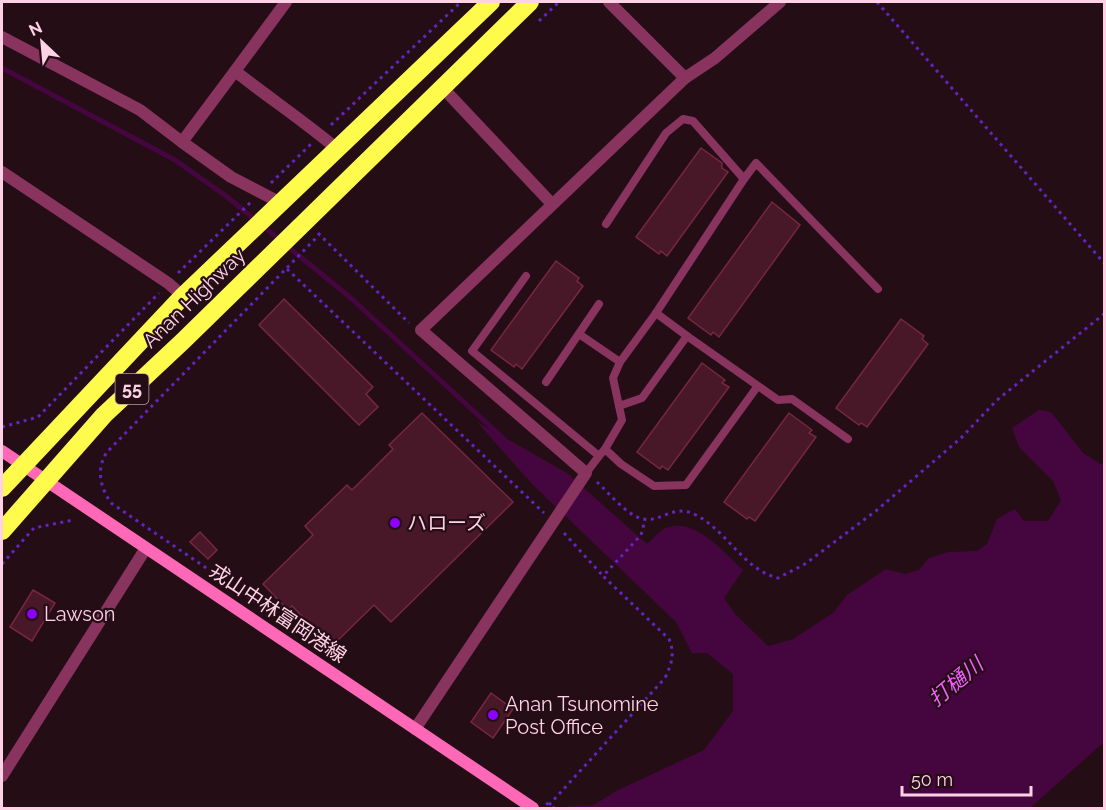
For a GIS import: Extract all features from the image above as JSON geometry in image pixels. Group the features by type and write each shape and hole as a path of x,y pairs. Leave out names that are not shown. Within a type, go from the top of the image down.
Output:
{"highway":[{"name":"55","path":"279,205 491,2"},
{"name":"55","path":"302,223 530,2"},
{"name":"Anan Highway","path":"2,488 183,296 279,205"},
{"name":"Anan Highway","path":"2,531 104,415 302,223"}],"main road":[{"name":"戎山中林富岡港線","path":"2,451 415,729 536,803"}],"street":[{"path":"182,142 286,2"},
{"path":"609,2 685,78"},
{"path":"415,729 553,519 584,476 421,330 685,78 715,58 780,2"},
{"path":"2,37 141,110 231,177 279,205"},
{"path":"235,71 321,135 336,149"},
{"path":"442,87 552,204"},
{"path":"2,172 168,282 183,296"},
{"path":"2,776 146,548"}],"lane":[{"path":"606,224 666,133 683,119 693,121 744,179"},
{"path":"584,476 621,426 613,378 620,362 656,313 756,163 878,289"},
{"path":"526,276 472,351 602,452 654,486 686,485 757,387"},
{"path":"546,382 599,304"},
{"path":"656,313 757,387 778,400 792,399 848,439"},
{"path":"579,334 620,362"},
{"path":"619,406 642,398 687,336"}],"path":[{"path":"2,427 38,417 168,282 461,2"},
{"path":"877,2 1104,263"},
{"path":"302,223 409,323 421,330"},
{"path":"270,612 111,503 102,490 100,463 107,452 315,239"},
{"path":"288,267 553,519 603,576 669,639 673,649 672,662 665,678 545,808"},
{"path":"584,476 634,516 645,520 677,510 694,514 711,525 765,575 778,578 805,564 877,510 961,438 997,400 1104,314"},
{"path":"2,564 34,528 73,519"},
{"path":"603,576 641,535 645,520"},
{"path":"536,803 554,808"}],"water":[{"name":"打樋川","path":"1039,410 1051,412 1083,453 1102,465 1104,463 1104,742 1030,808 566,808 594,805 616,791 704,750 733,711 733,674 707,653 692,653 676,622 532,484 477,422 567,473 647,544 662,530 673,526 696,530 706,537 743,570 724,598 735,614 768,646 793,639 833,613 847,595 886,569 905,574 919,570 929,558 948,552 977,551 987,544 997,519 1015,509 1024,521 1048,521 1061,500 1053,481 1019,447 1012,428"}],"building":[{"path":"701,148 722,163 722,168 728,172 667,256 661,251 659,254 636,237"},
{"path":"772,202 800,225 719,337 713,332 711,335 688,318"},
{"path":"556,261 579,278 577,281 583,286 522,369 516,364 514,367 491,350"},
{"path":"284,299 373,387 366,394 378,407 359,425 259,325"},
{"path":"901,319 924,336 922,339 928,344 867,427 861,423 859,425 836,408"},
{"path":"702,363 725,380 722,383 729,387 668,470 662,466 660,469 637,452"},
{"path":"422,413 513,502 391,622 374,605 332,646 292,606 288,610 263,584 313,535 305,526 347,485 352,490 393,449 389,445"},
{"path":"789,413 812,430 809,433 816,437 755,521 749,517 747,519 724,502"},
{"path":"200,532 217,550 208,559 190,542"},
{"path":"33,590 55,603 32,641 10,627"},
{"path":"491,693 513,709 493,738 471,722"}],"waterway":[{"path":"2,68 175,160 226,196 352,299 504,439"}],"place":[{"name":"ハローズ","path":"395,523"},
{"name":"Lawson","path":"32,614"},
{"name":"Anan Tsunomine Post Office","path":"493,715"}]}
